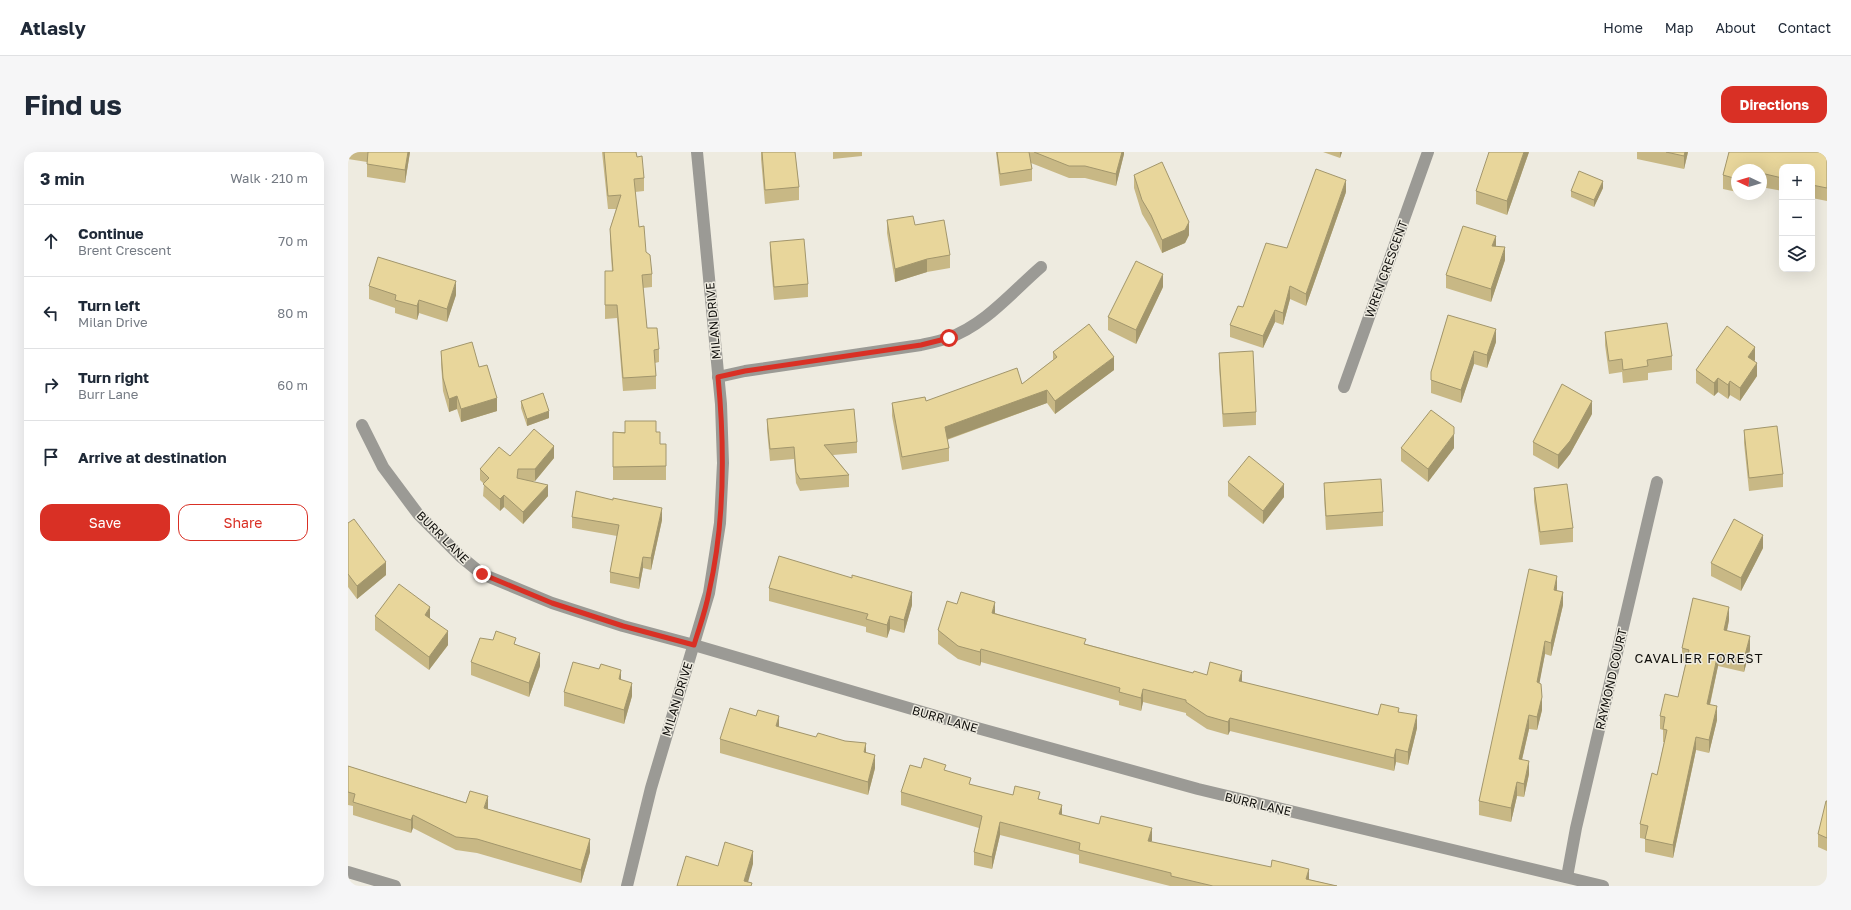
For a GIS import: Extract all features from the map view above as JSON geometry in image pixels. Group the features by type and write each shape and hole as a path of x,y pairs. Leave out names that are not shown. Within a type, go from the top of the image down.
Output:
{"street":[{"name":"MILAN DRIVE","path":"627,886 651,788 709,593 720,522 724,464 718,377 697,152"},
{"name":"WREN CRESCENT","path":"1344,387 1428,152"},
{"path":"718,377 745,371 921,345 949,338 974,325 997,308 1041,267"},
{"name":"BURR LANE","path":"362,425 383,467 418,514 460,556 482,574 552,603 623,626 694,645 970,726 1198,789 1603,886"},
{"name":"RAYMOND COURT","path":"1567,878 1578,820 1657,482"},
{"path":"348,872 395,886"}],"building":[{"path":"368,152 408,152 405,170 367,164"},
{"path":"604,152 636,152 637,157 642,156 644,178 634,179 639,227 644,226 646,252 650,255 652,274 642,275 647,328 657,328 659,349 654,350 656,376 623,378 617,305 605,305 605,271 613,271 610,229 621,195 608,196"},
{"path":"762,152 795,152 799,187 765,190"},
{"path":"997,152 1029,152 1032,169 1000,174"},
{"path":"1034,152 1122,152 1116,174 1085,166 1069,166"},
{"path":"1489,152 1524,152 1507,201 1476,191"},
{"path":"1666,152 1685,152 1684,156"},
{"path":"1729,152 1818,152 1827,154 1827,188 1815,186 1815,164 1779,164 1779,177 1767,174 1767,164 1731,164 1731,177 1723,175"},
{"path":"1162,162 1189,222 1185,230 1162,240 1151,215 1142,200 1134,175"},
{"path":"1316,169 1346,180 1306,294 1290,286 1283,313 1275,310 1263,336 1230,325 1238,306 1243,307 1266,243 1287,248"},
{"path":"1579,171 1603,181 1594,200 1571,191"},
{"path":"913,216 915,225 944,220 950,255 927,259 895,269 887,220"},
{"path":"1463,226 1496,236 1492,246 1505,247 1491,289 1446,275"},
{"path":"804,239 808,284 774,287 770,242"},
{"path":"378,257 456,281 447,309 419,300 417,306 395,300 396,295 369,286"},
{"path":"1136,261 1163,274 1136,330 1108,317"},
{"path":"1448,315 1496,329 1487,355 1474,351 1461,390 1431,380 1431,372"},
{"path":"1667,323 1672,356 1647,360 1648,366 1623,370 1622,359 1609,361 1605,332"},
{"path":"1089,324 1114,357 1055,401 1047,390 945,427 949,448 902,457 892,403 925,397 926,401 1017,368 1022,384 1057,357 1053,352"},
{"path":"1727,326 1755,347 1748,357 1757,363 1740,388 1730,381 1728,385 1718,378 1714,383 1696,370"},
{"path":"472,342 479,367 487,365 497,398 461,409 457,396 449,399 443,378 441,351"},
{"path":"1253,351 1256,412 1223,414 1219,353"},
{"path":"1562,384 1592,401 1570,441 1558,455 1533,442"},
{"path":"543,393 549,411 527,419 521,401"},
{"path":"854,409 857,442 824,445 849,475 800,479 796,472 794,447 770,449 767,419"},
{"path":"1431,410 1454,427 1454,434 1428,469 1401,448"},
{"path":"625,421 656,421 656,432 660,432 660,444 666,444 666,466 613,467 613,432 625,433"},
{"path":"1777,426 1783,474 1749,478 1744,430"},
{"path":"534,429 554,446 535,469 518,469 517,478 548,485 523,512 504,495 500,499 483,484 489,478 480,469 499,447 510,456"},
{"path":"1249,456 1284,484 1263,511 1228,482"},
{"path":"1381,479 1383,512 1326,516 1324,483"},
{"path":"1567,484 1573,528 1540,532 1534,488"},
{"path":"576,491 613,500 613,498 662,508 651,558 643,557 639,578 610,572 619,525 572,517"},
{"path":"354,519 386,562 357,586 348,574 348,523"},
{"path":"1734,519 1763,535 1741,578 1711,563"},
{"path":"779,556 852,578 852,575 912,592 904,620 890,616 887,625 866,619 868,614 769,588"},
{"path":"1529,569 1557,576 1554,590 1563,592 1551,643 1545,641 1537,682 1541,684 1542,697 1537,717 1529,715 1519,759 1529,761 1524,784 1517,782 1511,808 1479,801"},
{"path":"399,584 430,607 425,615 448,631 429,657 375,616"},
{"path":"961,592 995,602 992,613 1086,639 1084,644 1193,673 1194,671 1207,675 1210,662 1242,671 1239,681 1378,715 1381,704 1399,708 1398,712 1417,715 1408,752 1396,749 1394,758 1230,718 1228,722 1207,716 1186,702 1186,700 1143,689 1141,698 1119,692 1120,688 981,649 980,652 958,646 938,630 947,601 957,604"},
{"path":"1693,598 1729,607 1724,630 1750,636 1744,659 1718,653 1707,704 1717,706 1709,740 1696,737 1673,845 1645,839 1648,826 1640,824 1652,773 1657,775 1667,730 1663,729 1665,717 1660,716 1665,694 1678,697 1689,650 1682,648"},
{"path":"496,631 516,638 514,644 540,653 529,683 471,662 480,638 493,640"},
{"path":"573,662 599,669 601,664 621,670 619,679 632,683 624,710 564,692"},
{"path":"730,708 756,716 758,710 779,716 776,726 816,737 818,733 845,741 866,743 864,752 875,755 868,782 720,739"},
{"path":"924,758 946,765 944,770 971,778 969,784 1013,795 1015,786 1040,792 1038,799 1062,805 1059,814 1099,824 1101,816 1152,828 1148,841 1271,867 1272,860 1309,869 1306,879 1337,886 1213,886 1171,876 1171,873 1079,850 1080,843 1000,822 992,857 974,852 982,816 901,792 910,765 921,768"},
{"path":"348,766 466,803 470,791 488,796 484,808 590,839 581,870 477,839 456,837 413,815 411,820 353,802 355,794 348,792"},
{"path":"1827,801 1827,838 1818,834"},
{"path":"725,842 753,851 744,881 752,883 751,886 677,886 686,856 718,866"}],"district":[{"name":"CAVALIER FOREST","path":"1699,658"}],"route":[{"path":"482,574 552,603 623,626 694,645 709,593 720,522 724,464 718,377 745,371 921,345 949,338"}]}
